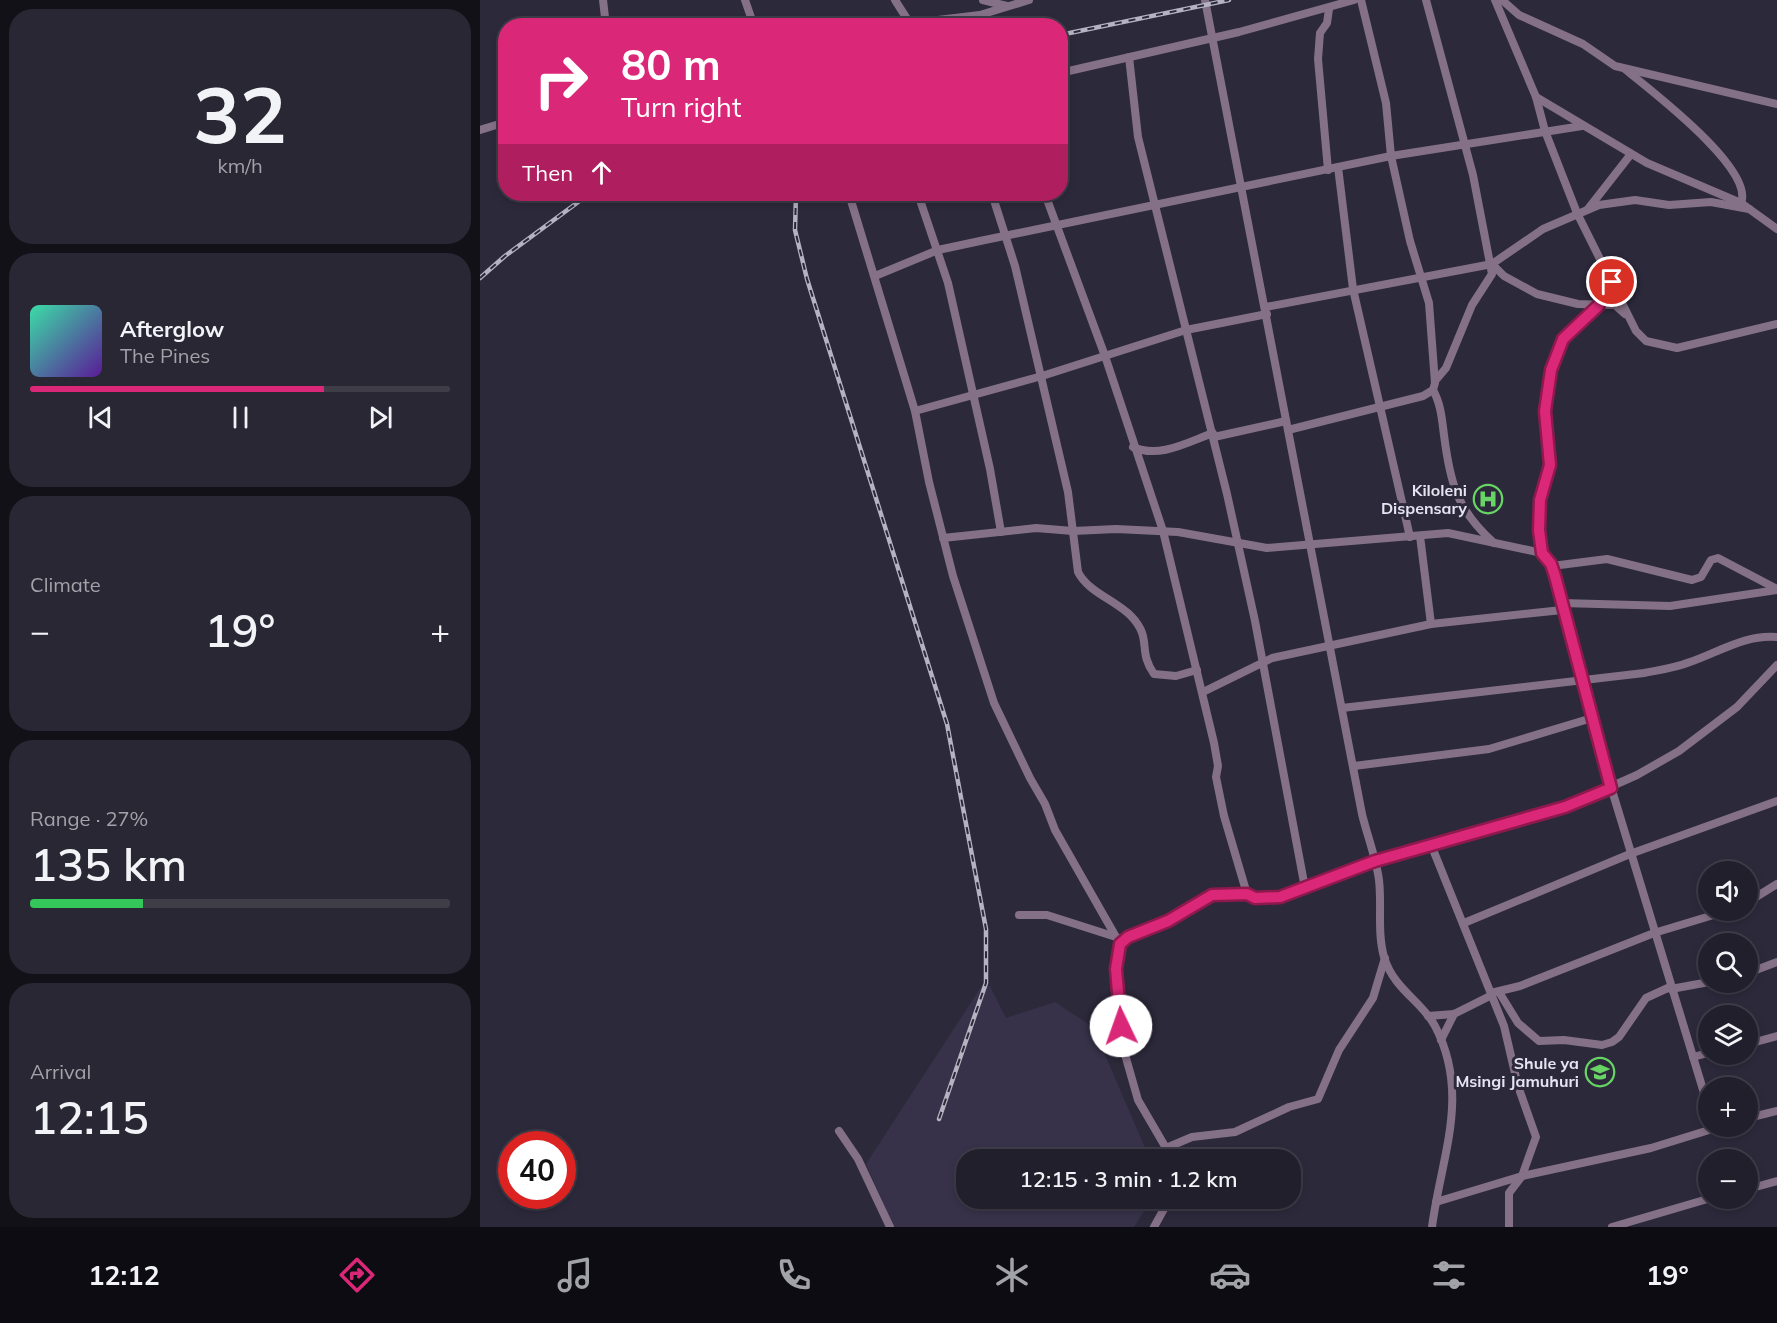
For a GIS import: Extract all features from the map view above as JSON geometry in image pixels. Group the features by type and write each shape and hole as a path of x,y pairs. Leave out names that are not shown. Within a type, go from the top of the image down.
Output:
{"street":[{"path":"603,0 605,18"},
{"path":"745,0 751,18"},
{"path":"895,0 906,18"},
{"path":"983,0 1010,6"},
{"path":"950,18 980,15 1029,0"},
{"path":"851,201 915,411 943,538 966,618 999,716 1045,804 1055,830 1119,939 1116,969 1122,1044 1138,1100 1166,1148 1170,1144 1192,1137 1235,1132 1266,1120 1289,1107 1318,1099 1339,1050 1373,998 1385,958 1379,878 1365,831 1243,187 1205,0"},
{"path":"1068,71 1329,9 1354,0"},
{"path":"1361,0 1386,103 1391,156 1410,241 1431,316 1435,381 1433,390 1439,404 1453,488 1471,522 1495,544"},
{"path":"1426,0 1473,174 1492,276 1472,305 1446,368 1435,381"},
{"path":"1495,0 1536,97 1545,131 1577,213 1636,331 1646,341 1677,348 1777,324"},
{"path":"1502,0 1520,15 1583,44 1625,69 1691,124 1717,153 1739,184 1743,195 1741,203"},
{"path":"1328,170 1318,59 1320,33 1328,23 1329,9"},
{"path":"1129,57 1137,128 1238,544 1305,888"},
{"path":"1625,69 1777,104"},
{"path":"1536,97 1631,154 1686,182 1741,203 1777,229"},
{"path":"480,130 498,124"},
{"path":"875,276 938,250 1055,225 1391,156 1582,126"},
{"path":"1588,209 1631,154"},
{"path":"1338,167 1353,289 1410,537"},
{"path":"915,411 1042,376 1186,330 1353,289 1491,264 1543,229 1588,209 1635,200 1669,205 1711,202 1749,209"},
{"path":"920,201 938,250 990,469 1001,532"},
{"path":"994,201 1015,266 1042,376 1068,492 1073,548 1081,578 1130,615 1142,630 1145,638 1145,659 1154,674 1176,676 1197,670"},
{"path":"1047,201 1105,356 1133,447 1163,531 1203,692 1218,766 1216,777 1224,816 1247,894"},
{"path":"1491,264 1503,276 1536,294 1555,300 1598,306 1615,305 1630,320"},
{"path":"1612,282 1598,306 1563,339 1551,370 1544,419 1550,465 1539,508 1542,553 1552,566 1630,854 1699,1077"},
{"path":"1288,430 1422,396 1433,390"},
{"path":"1133,447 1147,452 1159,452 1213,435 1286,421"},
{"path":"943,538 1036,528 1073,531 1116,528 1163,531 1267,548 1310,543 1456,534 1542,553"},
{"path":"1420,536 1431,624"},
{"path":"1552,566 1607,559 1692,580 1701,578 1711,560 1718,558 1777,589"},
{"path":"1203,692 1260,662 1431,624 1562,607 1670,606 1777,589"},
{"path":"1342,708 1511,687 1584,681 1679,666 1730,645 1756,638 1777,637"},
{"path":"1019,915 1047,915 1119,939 1168,921 1212,895 1247,894 1255,898 1268,898 1305,888 1375,861 1432,847 1565,807 1611,788 1678,751 1719,723 1776,667"},
{"path":"1354,766 1489,748 1592,718"},
{"path":"1464,923 1630,854 1777,801"},
{"path":"1432,847 1494,993 1530,1124 1536,1137 1522,1176 1509,1193 1509,1227"},
{"path":"1758,896 1777,884"},
{"path":"1428,1016 1454,1014 1494,993 1520,986 1654,933 1698,920"},
{"path":"1385,958 1407,996 1428,1016 1441,1040 1452,1082 1454,1111 1432,1227"},
{"path":"1758,969 1777,962"},
{"path":"1494,993 1518,1023 1539,1041 1564,1040 1602,1045 1619,1037 1646,998 1670,988 1698,984"},
{"path":"1441,1040 1454,1014"},
{"path":"1758,1041 1777,1036"},
{"path":"1693,1057 1698,1056"},
{"path":"1758,1115 1777,1111"},
{"path":"839,1131 858,1159 890,1227"},
{"path":"1436,1202 1522,1176 1651,1148 1698,1133"},
{"path":"1758,1186 1777,1181"},
{"path":"1612,1227 1698,1202"},
{"path":"1154,1227 1164,1209"}],"shaded area":[{"path":"983,984 990,986 1006,1018 1055,1002 1093,1027 1146,1149 956,1149 956,1209 1146,1209 1134,1227 894,1227 866,1164"}],"railway":[{"path":"1068,33 1229,0"},
{"path":"480,278 505,256 580,201"},
{"path":"796,201 795,230 807,279 947,724 986,929 986,983 939,1119"}],"place":[{"name":"Kiloleni Dispensary","path":"1488,499"},
{"name":"Shule ya Msingi Jamuhuri","path":"1600,1072"}],"route":[{"path":"1121,1026 1116,969 1116,957 1120,944 1128,937 1168,921 1212,895 1247,894 1255,898 1280,897 1375,861 1432,847 1565,807 1611,788 1584,681 1562,610 1555,576 1551,564 1542,553 1539,508 1550,465 1544,426 1546,395 1551,370 1563,339 1598,306 1612,282"}]}
